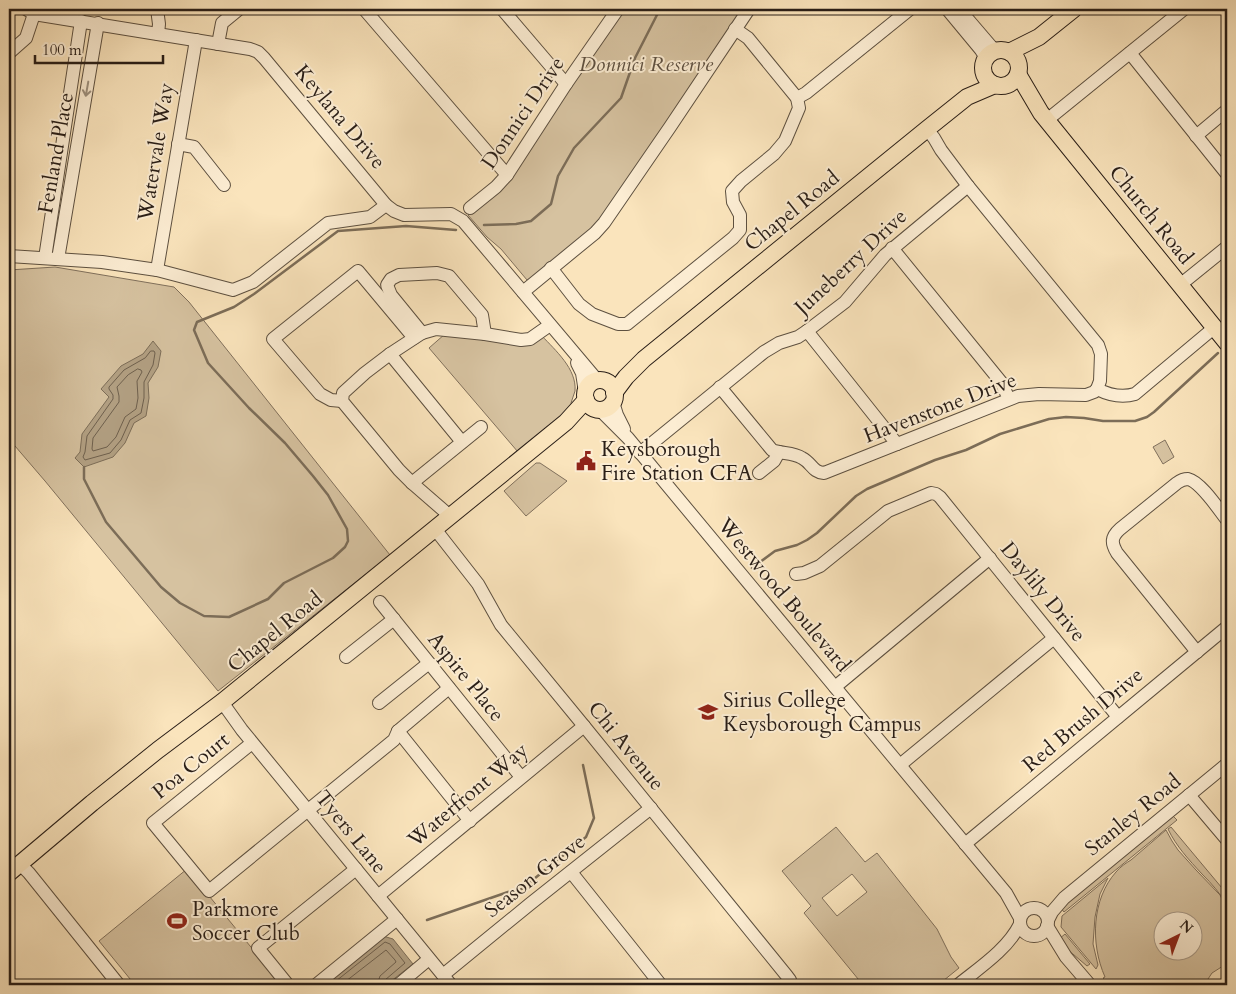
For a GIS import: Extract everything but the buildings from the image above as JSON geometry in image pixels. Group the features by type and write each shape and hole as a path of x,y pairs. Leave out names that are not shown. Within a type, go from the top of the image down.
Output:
{"main road":[{"path":"1001,68 1074,9"},
{"name":"Chapel Road","path":"15,868 599,396 614,376 644,359 1001,68"},
{"name":"Church Road","path":"1001,68 1044,116 1227,343"}],"street":[{"path":"157,9 158,34"},
{"path":"218,44 222,23 239,9"},
{"path":"364,9 507,174"},
{"path":"502,9 566,84"},
{"name":"Donnici Drive","path":"470,208 496,187 507,174 618,9"},
{"path":"523,292 595,233 604,223 749,9"},
{"path":"797,98 806,93 910,9"},
{"path":"947,9 981,50 1001,68"},
{"path":"959,9 1001,68"},
{"path":"1044,116 1130,53 1184,9"},
{"path":"9,53 26,38 30,11"},
{"name":"Keylana Drive","path":"30,11 250,49 258,52 386,204 394,211 404,215 451,214 457,216 466,224 566,344 582,373 599,396"},
{"name":"Fenland Place","path":"51,259 81,21"},
{"name":"Fenland Place","path":"51,259 98,23"},
{"path":"551,268 580,304 592,314 618,324 627,324 733,238 740,230 740,215 733,202 732,191 741,181 774,154 785,141 799,108 797,98 748,38 735,29"},
{"name":"Watervale Way","path":"157,270 196,40"},
{"path":"1130,53 1227,174"},
{"path":"1196,136 1227,110"},
{"path":"924,131 934,138 968,186 1098,345 1100,381 1097,389 1115,395 1135,394 1215,328"},
{"path":"178,144 194,147 224,184"},
{"name":"Juneberry Drive","path":"640,453 764,352 779,343 807,332 845,302 892,248 968,186"},
{"path":"9,256 102,262 157,270 233,290 253,282 328,223 370,217 386,204"},
{"path":"1180,285 1227,247"},
{"path":"892,248 1001,382 1009,399"},
{"path":"418,336 358,271 273,339 320,394 331,400 342,401 412,483 450,516"},
{"path":"418,336 390,295 387,285 390,279 399,275 437,273 449,276 482,315 485,334"},
{"path":"342,401 343,392 364,373 418,336 436,329 521,340 530,339 550,325"},
{"path":"807,332 896,444"},
{"path":"390,354 462,442"},
{"name":"Havenstone Drive","path":"720,387 772,450 800,456 808,461 816,472 824,473 1009,399 1026,395 1086,395 1097,389"},
{"name":"Westwood Boulevard","path":"599,396 640,453 1006,893 1016,901 1034,909"},
{"path":"412,483 480,427"},
{"path":"759,476 774,461 779,452"},
{"path":"1197,652 1116,554 1112,538 1120,529 1184,479 1192,480 1227,520"},
{"name":"Daylily Drive","path":"796,574 804,574 820,566 888,511 927,494 936,494 1118,717"},
{"name":"Chi Avenue","path":"434,529 478,584 501,625 787,976 790,980 790,985"},
{"path":"834,687 990,558"},
{"name":"Aspire Place","path":"380,602 521,777"},
{"path":"346,658 394,619"},
{"name":"Red Brush Drive","path":"965,844 1227,627"},
{"path":"900,765 1054,638"},
{"path":"380,703 429,663"},
{"path":"308,811 394,740 398,731 449,688"},
{"name":"Tyers Lane","path":"222,702 252,743 451,985"},
{"name":"Waterfront Way","path":"378,896 584,726"},
{"path":"398,731 470,821"},
{"name":"Poa Court","path":"252,743 154,822 209,890 308,811"},
{"name":"Stanley Road","path":"1047,923 1052,912 1064,898 1227,764"},
{"path":"1189,795 1227,840"},
{"name":"Season Grove","path":"443,975 651,808"},
{"path":"15,868 29,873 119,985"},
{"path":"288,985 258,948 356,869"},
{"path":"570,872 661,985"},
{"name":"Westwood Boulevard","path":"1006,893 1020,921"},
{"name":"Stanley Road","path":"1034,909 1064,898"},
{"path":"958,985 1008,944 1016,932 1023,914 1034,909 1044,913 1047,923 1066,957"},
{"path":"316,985 397,919"},
{"path":"1020,921 1023,932 1051,945 1066,957 1090,985"},
{"path":"1008,944 1043,933 1047,923"},
{"path":"398,985 429,959"}],"green space":[{"name":"Donnici Reserve","path":"623,9 745,9 594,228 530,281 527,280 501,249 487,237 468,215 504,184"},
{"path":"55,267 174,287 189,302 390,555 218,691 9,439 9,270"},
{"path":"445,334 542,336 564,360 573,375 575,391 571,403 573,407 518,452 429,348"},
{"path":"1165,440 1174,457 1163,464 1153,447"},
{"path":"536,463 540,463 567,481 526,516 504,491"},
{"path":"1173,816 1177,820 1064,912 1060,907"},
{"path":"836,827 865,862 877,853 937,929 951,957 959,968 938,985 863,985 804,913 811,906 782,871","holes":["852,874 867,892 837,916 822,898"]},
{"path":"1171,827 1227,894 1227,905 1222,896 1179,847 1168,829"},
{"path":"1166,830 1178,850 1220,895 1227,909 1226,980 1223,966 1212,973 1204,985 1110,985 1103,978 1105,977 1100,964 1096,936 1098,908 1108,883 1123,865"},
{"name":"Parkmore Soccer Club","path":"187,869 282,985 135,985 99,941"},
{"path":"1108,878 1100,894 1095,917 1093,944 1098,965 1096,969 1061,927 1062,916"},
{"path":"1065,934 1090,964 1087,966 1067,949 1059,939"}],"water":[{"path":"153,341 161,351 158,367 148,383 149,398 146,416 134,423 125,443 113,457 84,467 75,458 80,452 82,434 109,397 101,389 121,366 143,354"},
{"path":"383,936 393,939 413,964 386,985 323,985"}],"waterway":[{"path":"484,225 516,224 531,221 551,204 558,176 574,148 621,98 635,58 660,9"},
{"path":"84,467 84,479 106,522 161,587 180,603 204,616 229,617 268,599 284,583 333,558 345,547 348,541 347,529 328,495 285,443 249,408 208,363 194,330 197,322 234,307 338,231 406,226 456,230"},
{"path":"752,568 775,551 807,540 856,496 867,489 935,460 966,450 1000,434 1049,419 1066,417 1103,421 1135,421 1147,417 1218,353"},
{"path":"427,920 508,892 519,891 586,837 594,818 583,765"}],"place":[{"name":"Keysborough Fire Station CFA","path":"586,461"},
{"name":"Sirius College Keysborough Campus","path":"708,712"},
{"name":"Parkmore Soccer Club","path":"177,921"}]}
